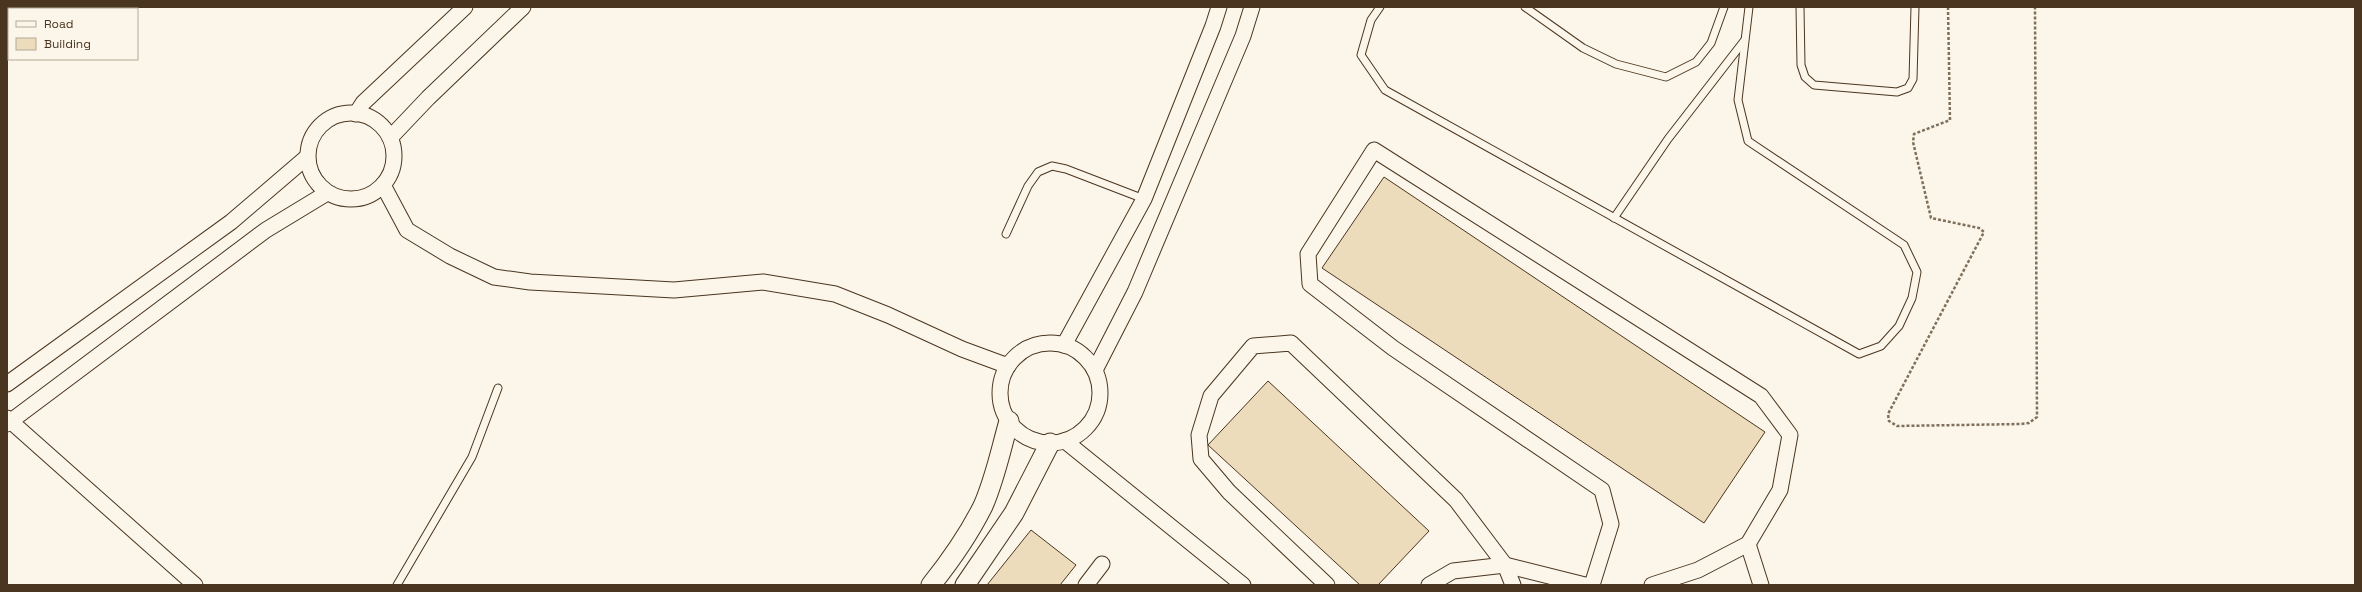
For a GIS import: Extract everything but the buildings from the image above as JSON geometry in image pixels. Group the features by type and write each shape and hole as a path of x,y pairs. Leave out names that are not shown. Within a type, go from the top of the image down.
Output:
{"street":[{"path":"356,114 363,103 465,7"},
{"path":"390,138 428,98 523,7"},
{"path":"1064,345 1144,200 1213,26 1219,7"},
{"path":"1095,370 1136,292 1243,36 1252,7"},
{"path":"344,114 356,114 376,122 390,138 393,150 393,163 390,175 383,185 362,198 350,200 328,193 317,183 310,171 307,157 309,144 314,134 322,124 332,118 344,114"},
{"path":"1592,585 1612,524 1602,490 1393,348 1310,284 1308,254 1374,150 1761,396 1790,435 1780,490 1748,544 1698,570 1652,585"},
{"path":"7,384 231,222 307,157"},
{"path":"383,185 407,230 450,256 494,277 530,282 674,290 763,282 835,294 888,315 962,350 1008,366"},
{"path":"195,585 8,421 266,230 328,193"},
{"path":"1327,585 1229,492 1201,459 1199,435 1211,396 1253,346 1291,343 1456,500 1505,565 1513,585"},
{"path":"965,585 1014,513 1057,442 1081,433 1093,420 1100,404 1101,387 1095,370 1082,354 1064,345 1039,344 1027,349 1008,366 1002,379 1000,394 1003,408 1009,421 1026,437 1057,442 1243,585"},
{"path":"931,585 956,552 983,505 996,470 1009,421"},
{"path":"1748,544 1761,585"},
{"path":"1086,585 1102,564"},
{"path":"1429,585 1453,572 1505,565 1585,585"}],"lane":[{"path":"1380,7 1371,20 1361,55 1385,90 1859,354 1881,346 1899,326 1912,298 1917,272 1904,245 1748,141 1738,100 1749,7"},
{"path":"1525,7 1583,48 1616,64 1666,77 1696,62 1711,43 1724,7"},
{"path":"1800,7 1801,65 1805,77 1809,81 1814,85 1897,92 1908,88 1913,79 1915,7"},
{"path":"1614,218 1668,139 1745,41"},
{"path":"1006,234 1028,186 1038,172 1052,166 1066,169 1144,200"},
{"path":"397,585 472,457 498,388"}],"path":[{"path":"1948,7 1950,120 1914,134 1913,142 1930,218 1979,228 1984,232 1888,414 1889,422 1896,426 2021,424 2029,423 2037,417 2035,7"}]}
